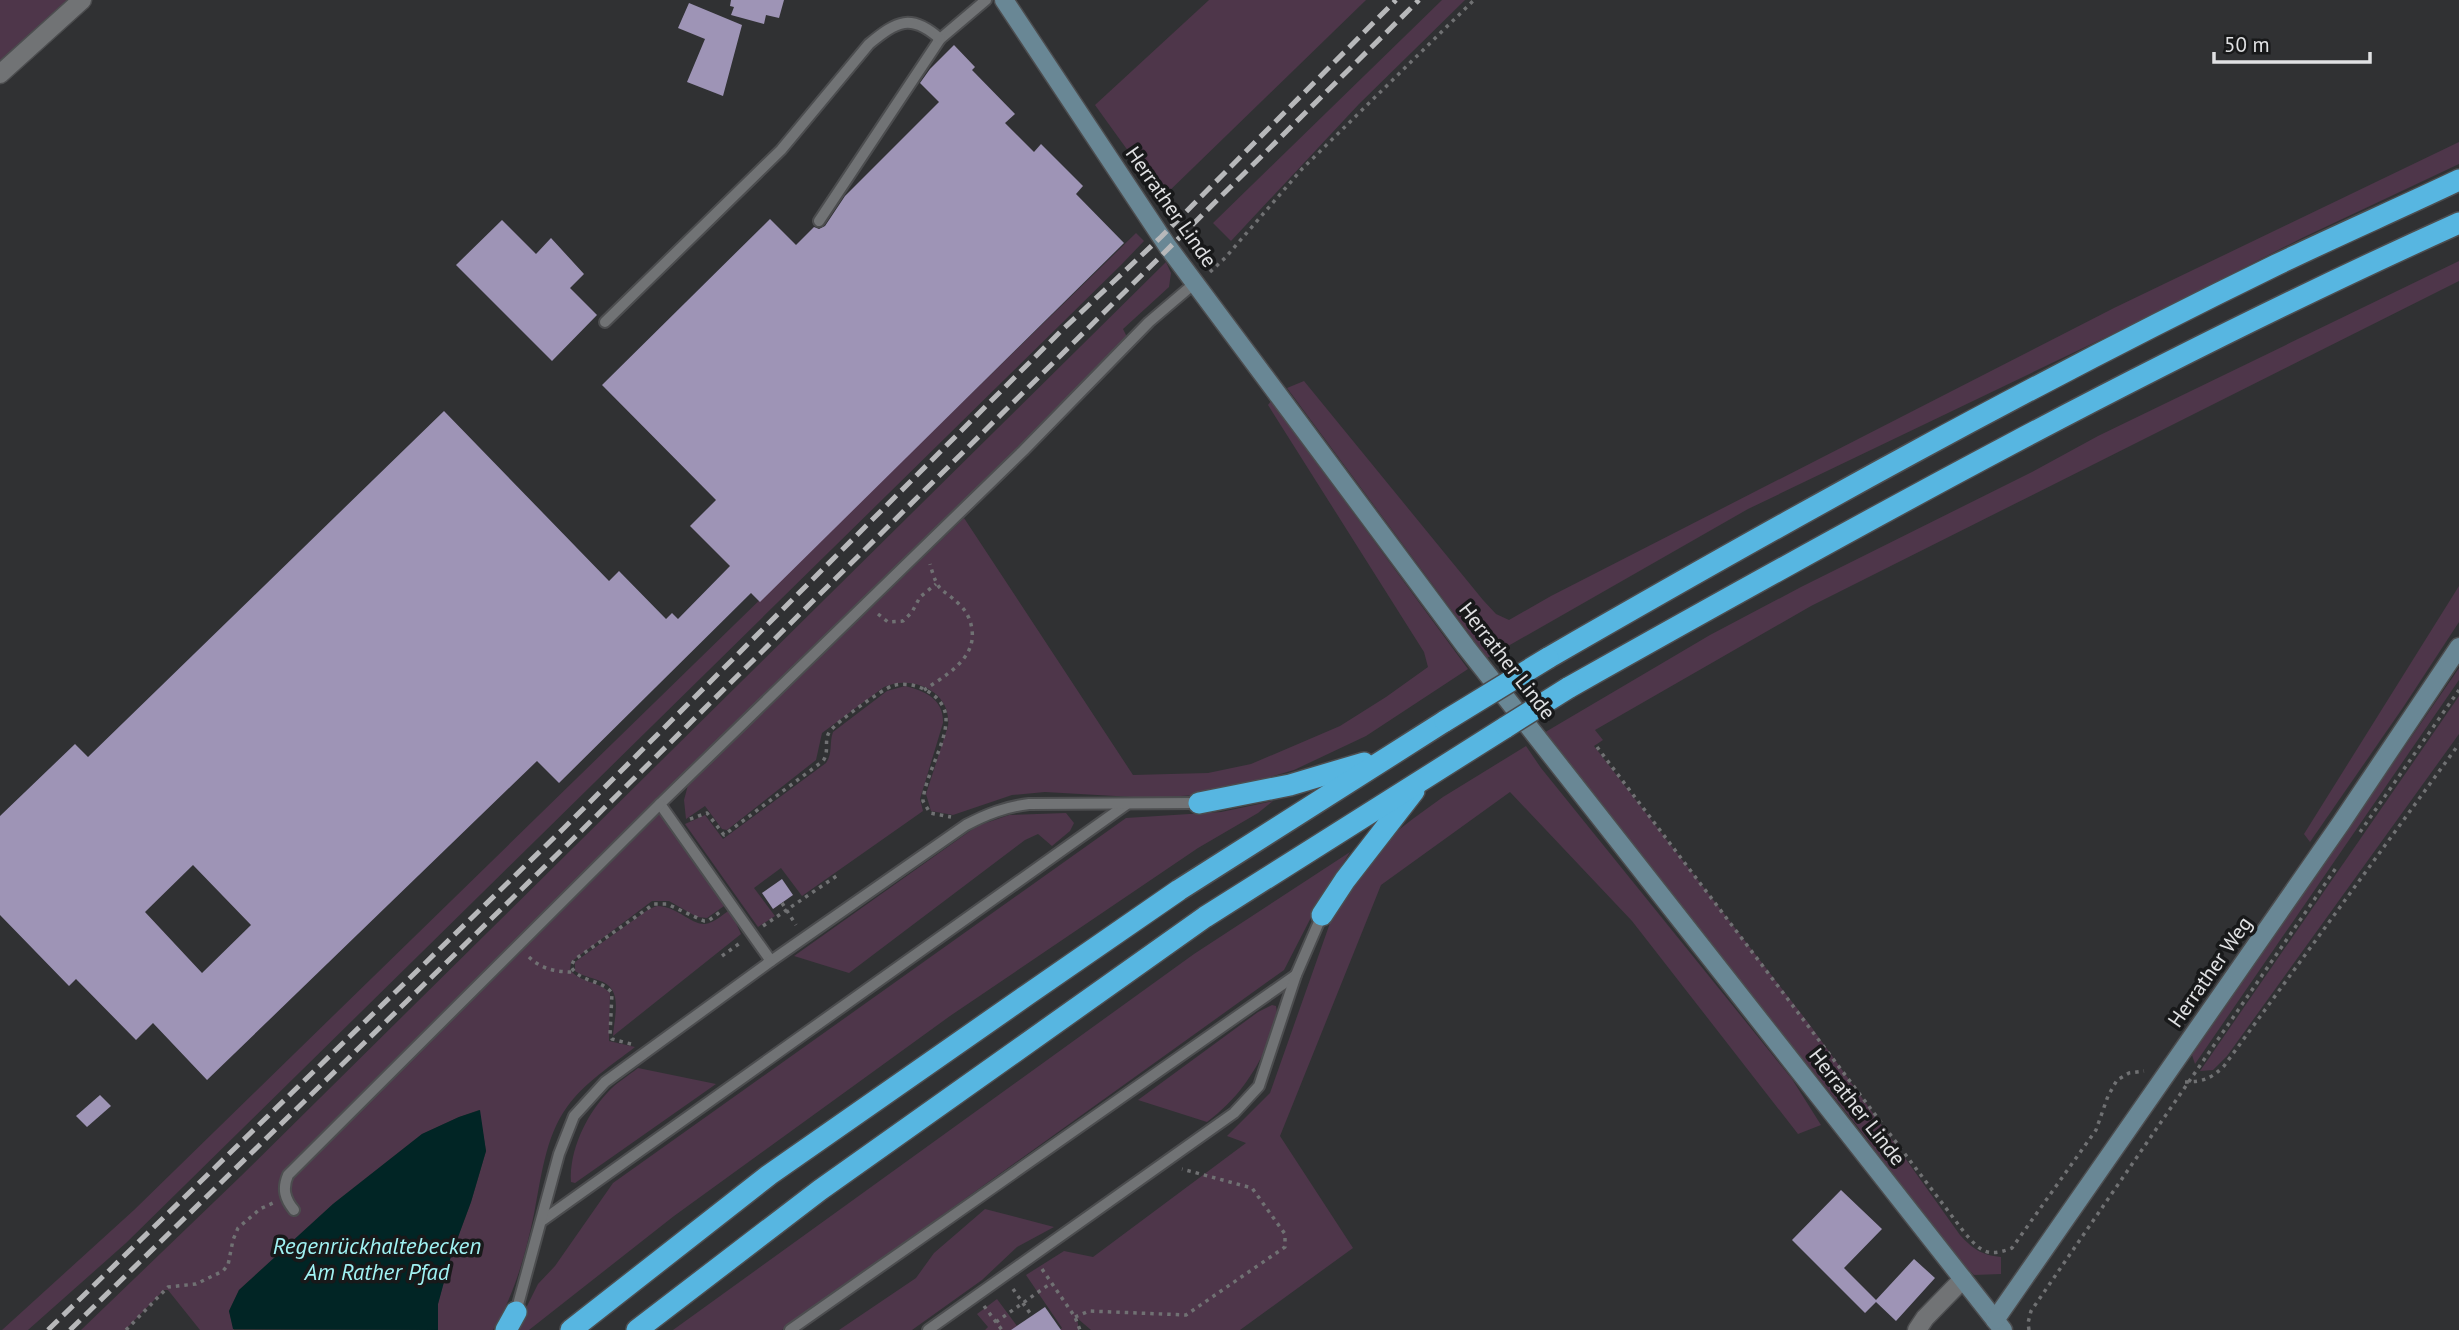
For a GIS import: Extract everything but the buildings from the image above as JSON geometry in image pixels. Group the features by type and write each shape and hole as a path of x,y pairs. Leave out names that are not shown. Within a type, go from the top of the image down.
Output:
{"highway":[{"path":"571,1330 791,1160 1179,890 1445,721 1745,545 1920,448 2277,265 2459,180"},
{"path":"638,1330 820,1190 1205,917 1568,688 1800,557 2113,391 2245,324 2459,223"},
{"path":"1199,803 1290,785 1393,754"},
{"path":"1322,915 1423,779"}],"street":[{"path":"0,74 82,0"},
{"name":"Herrather Linde","path":"1003,0 1161,237 1466,647 1999,1325"},
{"name":"Herrather Weg","path":"1999,1325 2459,647"},
{"path":"1917,1330 1963,1279"}],"lane":[{"path":"819,221 940,39 986,0"},
{"path":"605,322 781,150 869,44 883,32 899,24 912,23 926,26 940,39"},
{"path":"294,1210 286,1196 285,1182 288,1175 660,804 1023,451 1149,322 1196,282"},
{"path":"511,1321 559,1154 573,1116 605,1082 771,961 966,825 1005,807 1029,804 1199,803"},
{"path":"660,804 771,961"},
{"path":"542,1220 1128,804"},
{"path":"928,1330 1234,1113 1259,1086 1296,975 1322,915"},
{"path":"790,1330 1296,975"}],"path":[{"path":"1196,282 1225,258 1302,169 1474,0"},
{"path":"924,690 945,676 968,654 972,642 971,623 963,607 936,584 925,545"},
{"path":"866,603 888,622 903,621 912,612 920,597 936,584"},
{"path":"676,827 694,816 707,813 724,835 823,761 827,756 828,733 886,689 903,684 924,690 941,702 946,719 923,802 930,813 961,819 966,825"},
{"path":"2359,834 2459,690"},
{"path":"2452,699 2458,704"},
{"path":"1598,747 1964,1232"},
{"path":"2029,1330 2031,1311 2343,857"},
{"path":"722,957 786,909 838,876"},
{"path":"782,903 806,937"},
{"path":"648,1051 612,1039 612,993 603,985 574,972 571,967 574,960 654,904 667,904 704,921 731,905"},
{"path":"522,943 525,951 537,964 556,971 574,972"},
{"path":"1075,1317 1089,1311 1186,1315 1284,1247 1285,1234 1252,1188 1163,1164"},
{"path":"126,1330 161,1294 173,1286 204,1282 223,1271 230,1261 238,1228 260,1209 286,1196"},
{"path":"1033,1256 1075,1317 1080,1330"},
{"path":"1004,1276 1032,1315"},
{"path":"996,1322 1051,1283"},
{"path":"976,1296 1002,1330"}],"shaded area":[{"path":"0,0 72,0 0,66"},
{"path":"1209,0 1366,0 1162,198 1095,105"},
{"path":"1442,0 1465,0 1359,104 1231,241 1213,223"},
{"path":"2459,142 2459,164 1748,509 1487,658 1287,388 1304,381 1483,600 1496,614 1509,620 2114,308"},
{"path":"1136,233 1144,241 1121,265 126,1243 28,1330 2,1330 134,1210"},
{"path":"2459,261 2459,281 1811,606 1595,730 1603,740 1594,746 1810,1025 1960,1235 1978,1250 2001,1257 2001,1274 1974,1275 1950,1251 1857,1126 1542,734 1710,635 1801,587 2032,472 2098,436"},
{"path":"1166,262 1171,273 1169,287 1123,329 1127,337 997,471 829,631 654,804 727,904 707,918 697,917 669,901 652,901 571,962 570,970 574,974 610,993 609,1041 635,1047 582,1090 560,1119 545,1159 531,1229 518,1274 493,1330 438,1330 438,1304 486,1151 479,1110 422,1134 333,1204 239,1290 229,1311 234,1330 200,1330 168,1290 164,1290 125,1330 81,1330 241,1176"},
{"path":"1271,401 1468,669 1366,736 1294,770 1236,787 1197,795 1150,798 1045,792 1012,795 953,815 931,811 926,794 948,726 944,703 928,688 918,684 895,684 884,687 822,733 816,760 727,830 722,829 705,806 686,819 684,800 688,785 964,518 1133,775 1208,773 1251,764 1340,726 1428,667 1424,652 1268,405"},
{"path":"2459,586 2459,622 2310,842 2304,834"},
{"path":"2459,668 2459,680 2195,1064 2192,1055"},
{"path":"905,686 927,694 937,703 943,715 943,723 920,799 923,811 802,896 781,868 754,888 775,916 758,927 685,824 705,815 723,839 826,763 833,732 887,691"},
{"path":"2459,696 2459,734 2227,1056 2213,1070 2200,1071"},
{"path":"1526,746 1792,1079 1821,1125 1798,1134 1632,921 1510,792 1381,885 1280,1136 1353,1248 1240,1330 1091,1330 1077,1318 1079,1330 1059,1330 1062,1328 1026,1275 1064,1251 1093,1257 1246,1143 1227,1136 1270,1093 1330,923 1360,874 1392,835 1414,818"},
{"path":"1273,801 1258,813 1198,848 950,1016 674,1216 529,1330 515,1330 538,1284 555,1266 613,1183 1126,818 1221,812"},
{"path":"1066,813 1074,823 1070,831 1052,846 1038,834 1025,840 849,973 794,956 977,826 1009,815"},
{"path":"1350,852 1321,898 1284,970 782,1330 673,1330 1194,954"},
{"path":"657,906 671,909 700,924 715,920 730,910 741,934 613,1036 616,1006 613,992 603,982 575,971 575,962"},
{"path":"1272,1005 1276,1006 1277,1011 1275,1025 1256,1067 1235,1096 1207,1122 1138,1100 1258,1012"},
{"path":"638,1068 716,1084 575,1183 571,1182 576,1146 586,1122 608,1092"},
{"path":"985,1209 1054,1227 1017,1247 982,1280 912,1330 839,1330 916,1278 934,1253"},
{"path":"997,1299 1020,1330 985,1330 988,1327 977,1314"}],"water":[{"name":"Regenrückhaltebecken Am Rather Pfad","path":"480,1110 486,1151 438,1304 438,1330 233,1329 229,1311 239,1290 333,1204 422,1134"}],"railway":[{"path":"48,1330 563,829 1060,332 1161,237 1396,0"},
{"path":"70,1330 573,839 1419,0"}]}
